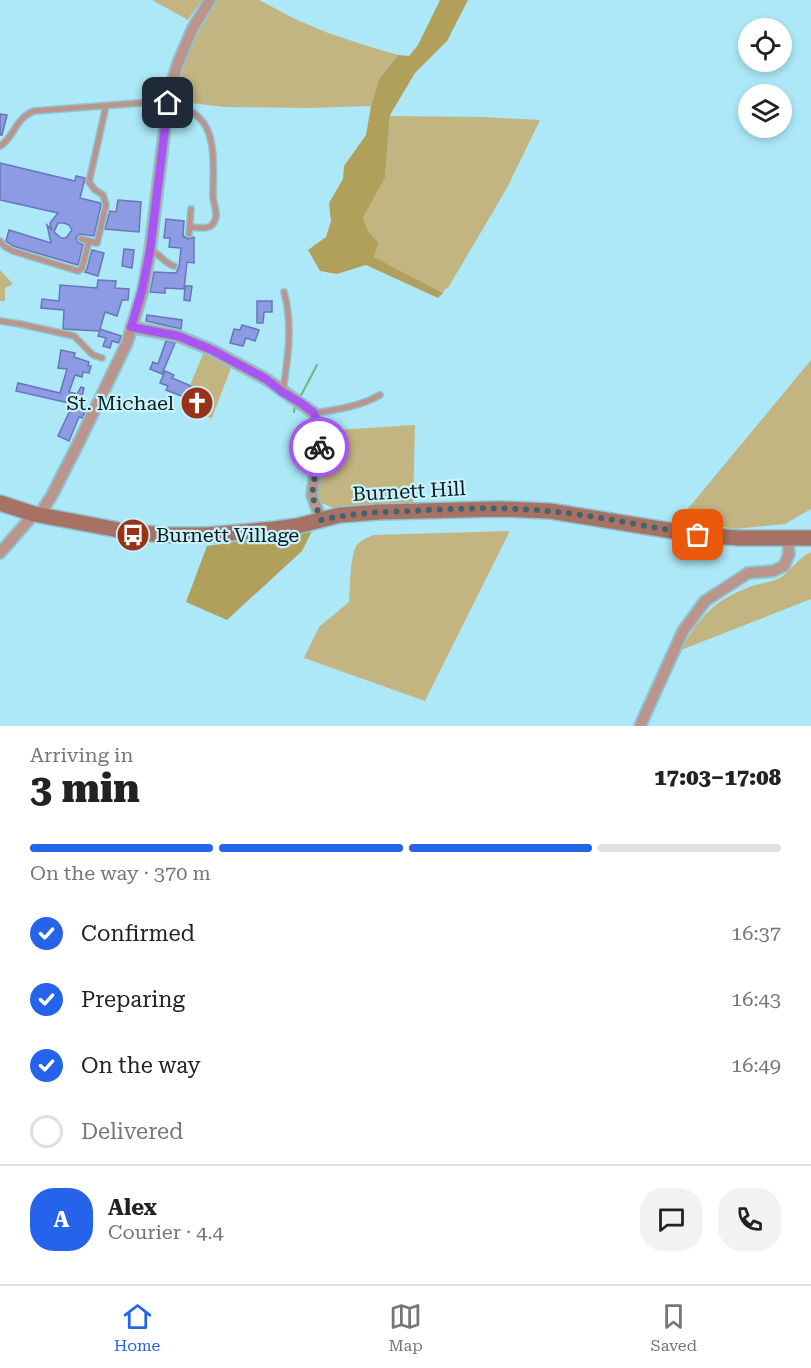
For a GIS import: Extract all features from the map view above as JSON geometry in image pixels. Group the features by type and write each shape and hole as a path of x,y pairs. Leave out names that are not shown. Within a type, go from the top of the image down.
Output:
{"main road":[{"name":"Burnett Hill","path":"0,503 37,514 124,531 184,536 275,529 340,516 379,512 522,509 583,516 698,535 740,538 811,538"}],"street":[{"path":"0,553 52,495 127,343 150,251 169,93 178,63 210,0"},
{"path":"131,327 178,336 212,350 266,379 314,413 319,427 319,449 312,495 321,520"},
{"path":"640,726 683,631 705,601 748,573 773,571 784,566 789,554 788,538"}],"lane":[{"path":"0,146 7,141 20,119 34,111 153,102 168,103 190,110 205,124 211,139 214,158 213,199 216,212 211,226 190,230 191,209"},
{"path":"81,239 97,243 105,205 103,195 94,190 89,182 106,106"},
{"path":"0,241 13,251 78,271 82,268 89,241"},
{"path":"150,251 174,266"},
{"path":"282,392 288,354 289,318 284,292"},
{"path":"0,321 74,336 93,355 102,358"},
{"path":"314,413 368,402 380,395"}],"shaded area":[{"path":"152,0 202,0 188,20"},
{"path":"215,0 259,0 328,33 398,55 379,79 371,106 225,107 173,101 193,38"},
{"path":"440,0 468,0 447,41 415,73 390,115 385,178 363,218 368,231 379,243 374,257 443,293 438,298 366,265 337,274 320,271 308,250 326,237 331,221 329,203 343,179 344,166 366,135 379,79 398,55 409,56 418,45"},
{"path":"390,116 540,120 507,188 443,293 374,257 379,243 368,231 363,218 385,178"},
{"path":"0,270 13,284 5,288 5,301 0,301"},
{"path":"204,352 232,365 212,418 180,409"},
{"path":"811,360 811,509 785,524 735,529 678,518 686,511"},
{"path":"415,425 413,505 336,509 322,503 317,493 322,453 334,454 337,430"},
{"path":"312,531 302,551 227,620 186,602 207,546"},
{"path":"510,531 425,701 304,658 319,627 349,602 353,556 357,545 362,540 373,535"},
{"path":"811,552 811,599 681,650 702,618 718,603 739,591 779,578"}],"building":[{"path":"0,114 7,115 2,135 0,135"},
{"path":"0,163 75,181 76,176 85,178 80,198 101,205 94,236 80,234 76,237 77,242 83,245 78,265 13,246 6,241 9,230 51,243 47,225 51,229 50,223 58,213 0,200","holes":["58,223 64,223 72,230 66,238 61,238 54,232"]},
{"path":"118,200 141,202 139,232 105,229 110,211 116,212"},
{"path":"166,219 184,221 183,236 188,239 194,237 194,263 187,262 184,289 165,288 165,293 150,292 154,272 176,273 179,267 181,248 169,247 170,238 164,238"},
{"path":"124,249 134,250 132,268 122,266"},
{"path":"92,250 104,253 98,276 85,272"},
{"path":"98,280 116,281 115,288 129,289 128,300 122,300 117,316 105,312 100,329 121,336 119,343 112,341 110,348 103,346 106,338 98,336 100,331 63,329 64,310 41,308 42,299 59,301 60,285 97,288"},
{"path":"185,286 192,286 190,301 184,300"},
{"path":"257,301 272,301 272,312 264,312 263,323 257,323"},
{"path":"147,315 182,320 181,329 146,321"},
{"path":"242,325 259,330 255,341 246,338 243,346 230,343 234,329 240,330"},
{"path":"166,341 175,343 162,374 150,369 153,362 158,364"},
{"path":"61,350 75,353 74,357 89,362 88,366 91,366 89,373 83,372 82,377 75,375 69,392 77,394 81,387 84,388 80,405 87,408 82,418 79,417 69,441 58,436 73,404 16,391 18,383 60,393 67,369 58,368"},
{"path":"165,371 174,375 172,378 206,392 200,408 190,405 192,400 166,390 168,386 160,383"}],"waterway":[{"path":"299,399 317,365"},
{"path":"294,412 295,405"}],"way so far":[{"path":"319,447 312,495 321,520 379,512 522,509 583,516 698,535"}],"place":[{"name":"St. Michael","path":"197,403"},
{"name":"Burnett Village","path":"133,535"}],"route":[{"path":"168,103 150,251 131,327 178,336 212,350 266,379 314,413 319,427 319,447"}]}
